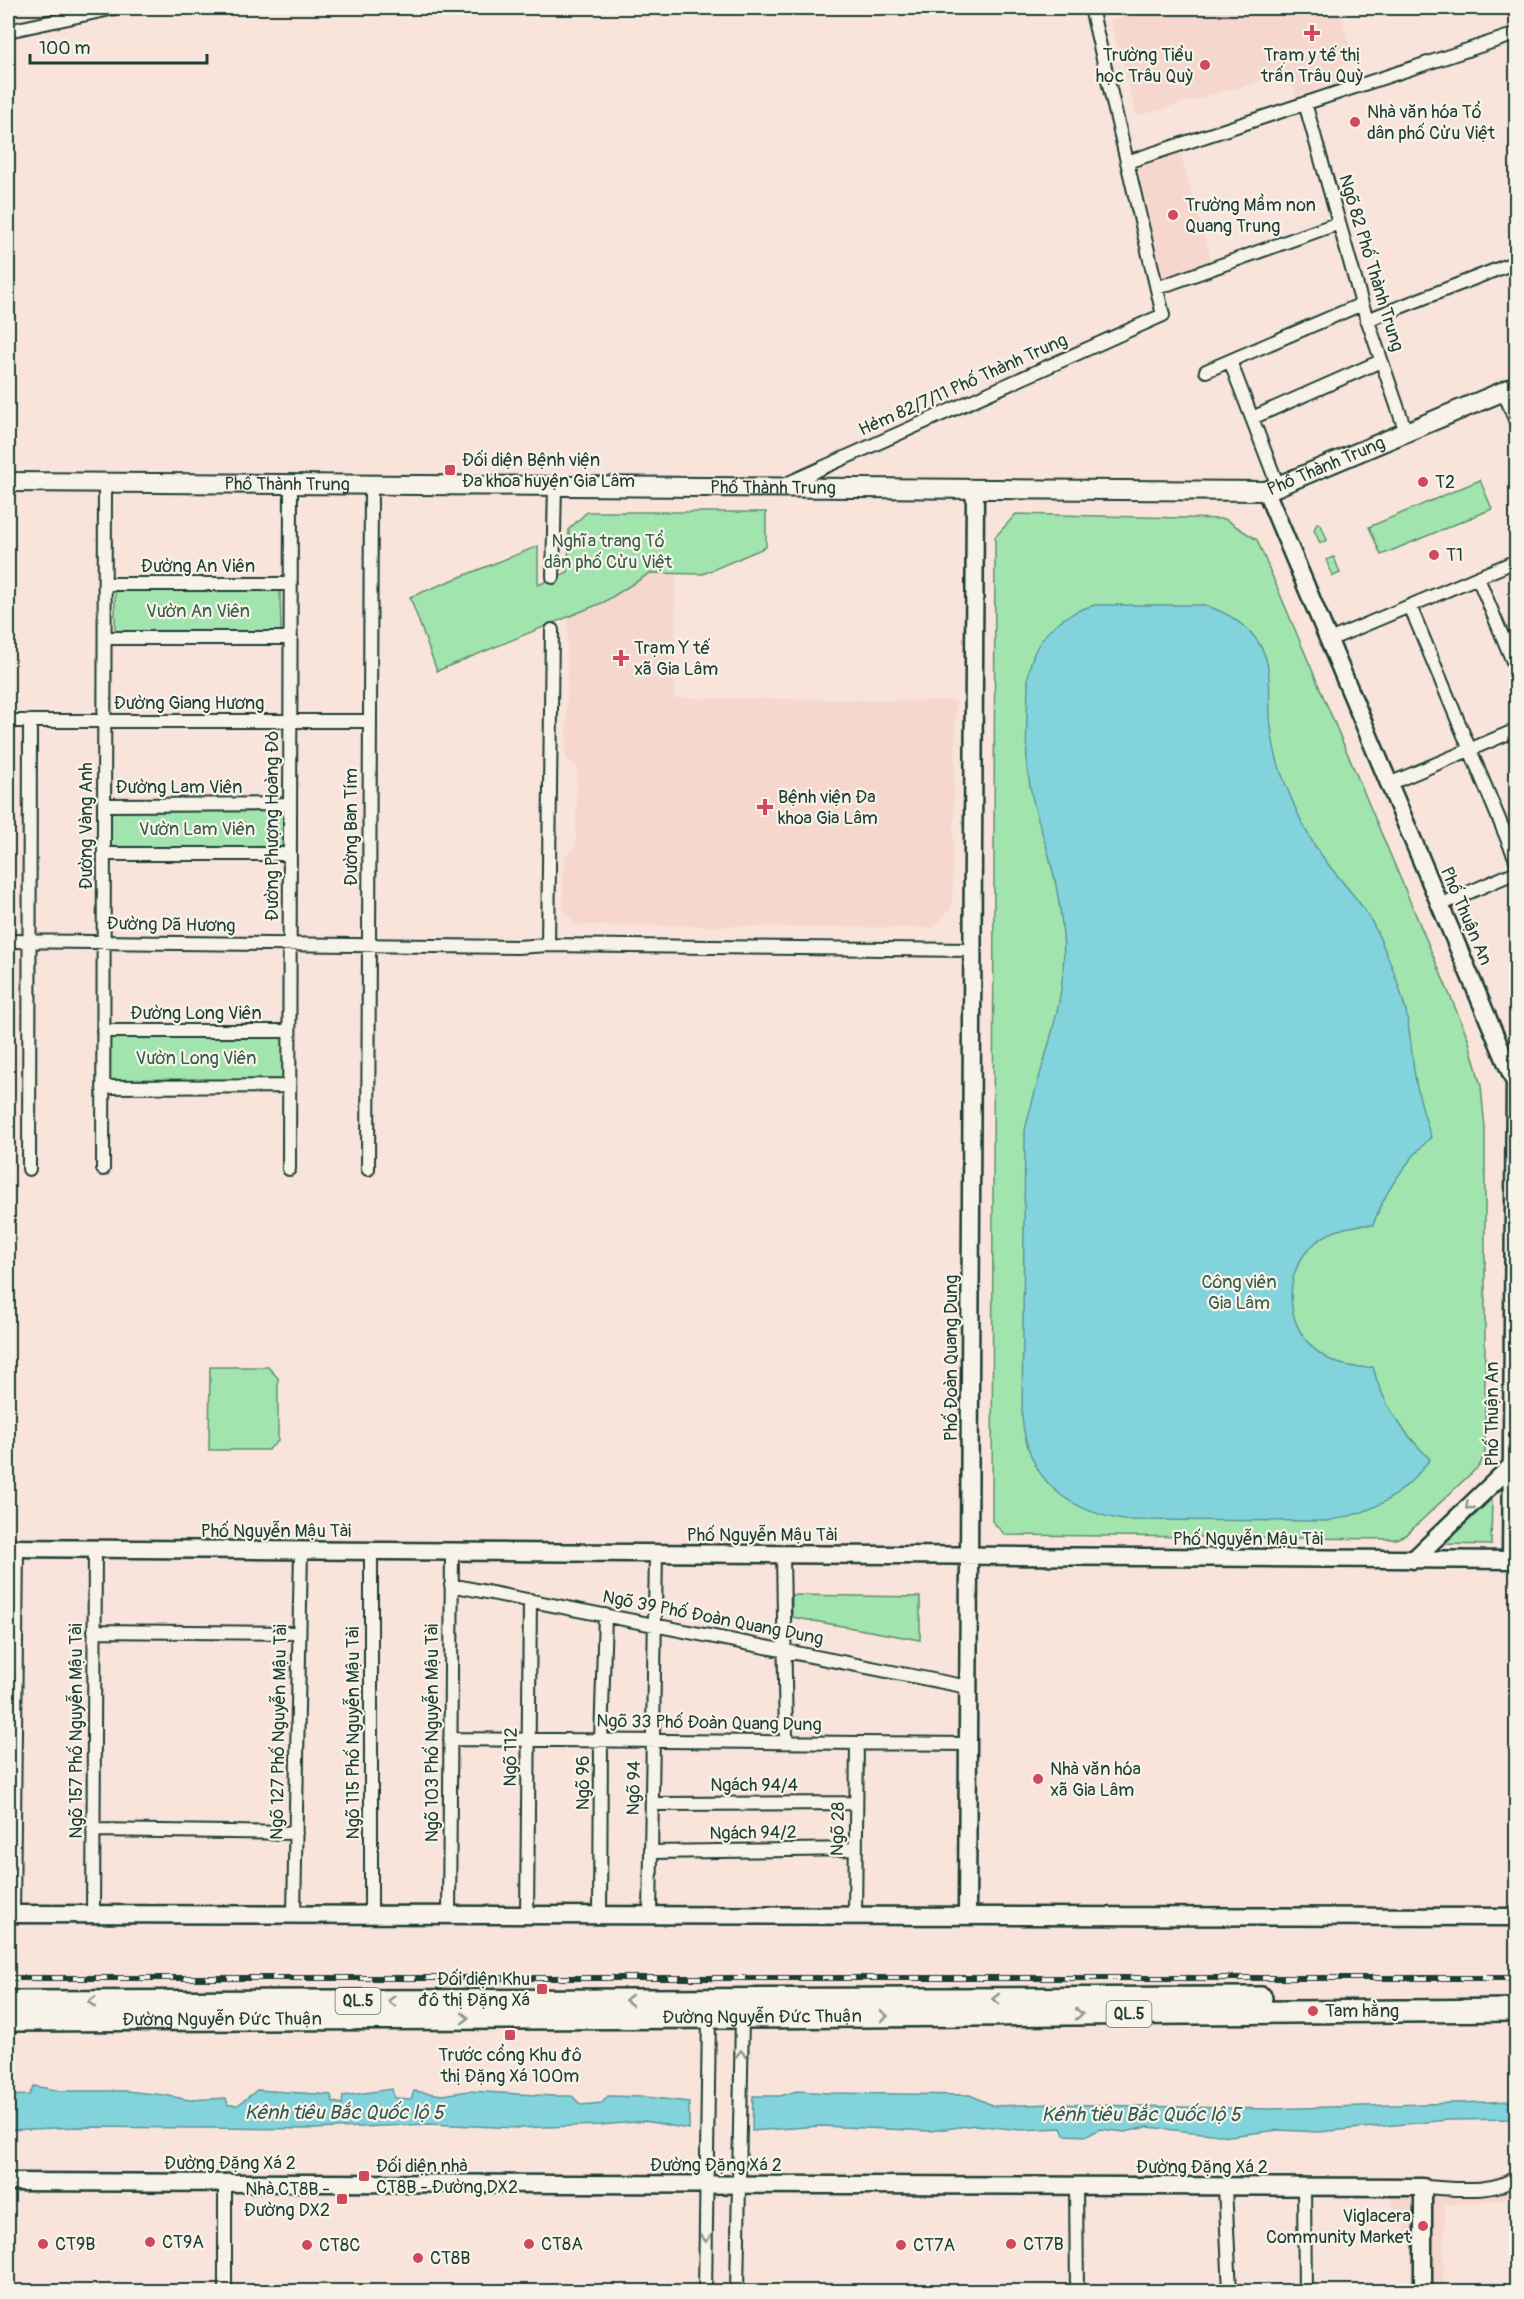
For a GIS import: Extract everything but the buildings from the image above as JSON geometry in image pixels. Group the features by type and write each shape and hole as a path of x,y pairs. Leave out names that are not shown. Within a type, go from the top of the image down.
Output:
{"highway":[{"name":"Đường Nguyễn Đức Thuận","path":"742,2008 1516,1997"},
{"name":"Đường Nguyễn Đức Thuận","path":"8,2002 709,2008 1516,2010"},
{"name":"Đường Nguyễn Đức Thuận","path":"8,2020 709,2008"}],"main road":[{"name":"Phố Thành Trung","path":"8,482 975,489 1272,488 1510,389"}],"street":[{"path":"8,31 115,8"},
{"path":"1091,8 1157,288 1339,223"},
{"path":"1127,162 1516,34"},
{"name":"Ngõ 82 Phố Thành Trung","path":"1305,104 1367,321 1406,432"},
{"path":"1367,321 1516,262"},
{"name":"Hẻm 82/7/11 Phố Thành Trung","path":"778,487 1163,315 1157,288"},
{"path":"1206,371 1362,304"},
{"path":"1230,361 1252,418 1272,488"},
{"path":"1252,418 1381,361"},
{"path":"1510,389 1516,422"},
{"name":"Đường Vàng Anh","path":"103,1169 105,483"},
{"name":"Đường Phượng Hoàng Đỏ","path":"289,1169 291,484"},
{"name":"Đường Ban Tím","path":"368,1169 371,485"},
{"path":"553,577 555,486"},
{"name":"Phố Thuận An","path":"1272,488 1329,640 1516,1083 1514,1560"},
{"name":"Phố Đoàn Quang Dung","path":"967,1916 975,489"},
{"path":"1329,640 1516,561"},
{"path":"1478,578 1516,669"},
{"name":"Đường An Viên","path":"105,584 291,584"},
{"path":"1410,606 1516,860"},
{"path":"548,945 552,630"},
{"path":"105,638 291,638"},
{"name":"Đường Giang Hương","path":"8,721 370,721"},
{"path":"29,1169 30,721"},
{"path":"1389,784 1516,730"},
{"name":"Đường Lam Viên","path":"104,805 290,804"},
{"path":"104,854 290,854"},
{"path":"1440,904 1516,872"},
{"name":"Đường Dã Hương","path":"8,941 972,950"},
{"name":"Đường Long Viên","path":"103,1030 290,1030"},
{"path":"103,1087 289,1086"},
{"path":"1413,1560 1514,1469"},
{"path":"12,1548 10,1914 1516,1917"},
{"name":"Phố Nguyễn Mậu Tài","path":"12,1548 1514,1560"},
{"name":"Ngõ 157 Phố Nguyễn Mậu Tài","path":"93,1914 95,1549"},
{"name":"Ngõ 127 Phố Nguyễn Mậu Tài","path":"294,1914 301,1551"},
{"name":"Ngõ 115 Phố Nguyễn Mậu Tài","path":"371,1551 371,1914"},
{"name":"Ngõ 103 Phố Nguyễn Mậu Tài","path":"449,1915 452,1552"},
{"name":"Ngõ 94","path":"650,1915 656,1553"},
{"path":"783,1554 786,1742"},
{"name":"Ngõ 39 Phố Đoàn Quang Dung","path":"451,1585 968,1687"},
{"name":"Ngõ 112","path":"527,1915 530,1600"},
{"name":"Ngõ 96","path":"600,1915 604,1615"},
{"path":"94,1631 299,1633"},
{"name":"Ngõ 33 Phố Đoàn Quang Dung","path":"450,1739 968,1744"},
{"name":"Ngõ 28","path":"855,1916 857,1743"},
{"name":"Ngách 94/4","path":"652,1804 856,1803"},
{"path":"93,1830 296,1833"},
{"name":"Ngách 94/2","path":"651,1852 856,1849"},
{"path":"705,2292 709,2008"},
{"path":"737,2292 742,2008"},
{"path":"1423,2292 1424,2187 1483,2188 1509,2183 1516,2177"},
{"name":"Đường Đặng Xá 2","path":"8,2182 1424,2187"},
{"path":"225,2183 225,2292"},
{"path":"1076,2186 1077,2292"},
{"path":"1225,2187 1230,2292"},
{"path":"1304,2187 1305,2292"}],"shaded area":[{"name":"Trường Tiểu học Trâu Quỳ","path":"1155,8 1339,8 1354,62 1341,65 1346,82 1295,96 1289,73 1137,116 1110,20"},
{"name":"Trường Mầm non Quang Trung","path":"1179,149 1212,264 1165,279 1162,276 1137,163"},
{"name":"Bệnh viện Đa khoa Gia Lâm","path":"650,573 676,573 674,698 956,701 952,907 933,928 577,925 563,910 564,856 576,847 577,768 566,758 568,618 604,602"},
{"name":"Viglacera Community Market","path":"1516,2167 1516,2194 1502,2199 1445,2205 1443,2291 1410,2291 1412,2247 1390,2198 1313,2198 1313,2179 1449,2181 1489,2179 1511,2172"}],"green space":[{"path":"1480,480 1492,509 1381,555 1369,527"},
{"name":"Nghĩa trang Tổ dân phố Cửu Việt","path":"587,512 766,512 766,547 703,574 650,573 604,602 437,671 410,597 538,546 538,585 568,572 569,529"},
{"name":"Công viên Gia Lâm","path":"1016,514 1225,519 1257,540 1468,1038 1481,1086 1485,1129 1485,1452 1480,1465 1407,1534 1396,1539 1005,1535 992,1521 995,537"},
{"path":"1317,523 1321,525 1327,540 1320,543 1314,530"},
{"path":"1334,557 1340,573 1333,576 1326,560"},
{"name":"Vườn An Viên","path":"115,590 280,590 281,632 115,632"},
{"name":"Vườn Lam Viên","path":"290,804 290,854 104,854 104,805"},
{"name":"Vườn Long Viên","path":"103,1030 289,1031 289,1086 103,1087"},
{"path":"210,1367 268,1367 278,1378 278,1441 268,1450 209,1450"},
{"path":"1492,1499 1491,1545 1444,1544"},
{"path":"792,1595 920,1597 920,1640 792,1617"}],"water":[{"name":"Công viên Gia Lâm","path":"1094,605 1203,605 1224,613 1243,625 1258,642 1267,663 1273,743 1290,796 1315,846 1370,919 1389,958 1405,1007 1417,1087 1431,1137 1397,1178 1383,1200 1373,1225 1336,1231 1310,1247 1295,1271 1291,1298 1297,1325 1313,1348 1338,1363 1373,1367 1382,1393 1395,1417 1430,1459 1397,1494 1372,1508 1343,1518 1326,1521 1123,1520 1102,1515 1083,1508 1053,1488 1041,1474 1032,1458 1026,1439 1022,1417 1025,1131 1052,1034 1062,986 1064,961 1063,935 1056,887 1031,791 1026,742 1028,678 1035,652 1049,631 1069,616"},
{"name":"Kênh tiêu Bắc Quốc lộ 5","path":"34,2086 61,2091 126,2091 189,2100 226,2098 228,2105 238,2105 257,2090 331,2095 333,2102 342,2104 343,2096 392,2089 394,2098 411,2099 414,2091 442,2095 469,2091 572,2096 581,2105 602,2103 608,2096 646,2097 689,2102 689,2129 645,2121 518,2128 430,2124 314,2129 78,2127 8,2130 8,2096 29,2095"},
{"name":"Kênh tiêu Bắc Quốc lộ 5","path":"797,2091 970,2095 994,2106 1052,2104 1269,2109 1516,2101 1516,2119 1448,2120 1319,2132 1279,2130 1230,2136 1147,2127 1125,2132 1100,2129 1087,2136 1064,2135 1061,2128 1020,2130 975,2125 930,2131 820,2126 752,2131 753,2096 780,2096"}],"railway":[{"path":"8,1978 1516,1978"}],"place":[{"name":"Trạm y tế thị trấn Trâu Quỳ","path":"1312,33"},
{"name":"Trường Tiểu học Trâu Quỳ","path":"1205,65"},
{"name":"Nhà văn hóa Tổ dân phố Cửu Việt","path":"1355,122"},
{"name":"Trường Mầm non Quang Trung","path":"1173,215"},
{"name":"Đối diện Bệnh viện Đa khoa huyện Gia Lâm","path":"450,470"},
{"name":"T2","path":"1423,482"},
{"name":"T1","path":"1434,555"},
{"name":"Trạm Y tế xã Gia Lâm","path":"621,658"},
{"name":"Bệnh viện Đa khoa Gia Lâm","path":"765,807"},
{"name":"Nhà văn hóa xã Gia Lâm","path":"1038,1779"},
{"name":"Đối diện Khu đô thị Đặng Xá","path":"542,1989"},
{"name":"Tam hằng","path":"1313,2011"},
{"name":"Trước cổng Khu đô thị Đặng Xá 100m","path":"510,2035"},
{"name":"Đối diện nhà CT8B - Đường DX2","path":"364,2176"},
{"name":"Nhà CT8B - Đường DX2","path":"342,2199"},
{"name":"Viglacera Community Market","path":"1423,2226"},
{"name":"CT9A","path":"150,2242"},
{"name":"CT9B","path":"43,2244"},
{"name":"CT8A","path":"529,2244"},
{"name":"CT7B","path":"1011,2244"},
{"name":"CT8C","path":"307,2245"},
{"name":"CT7A","path":"901,2245"},
{"name":"CT8B","path":"418,2258"}]}
